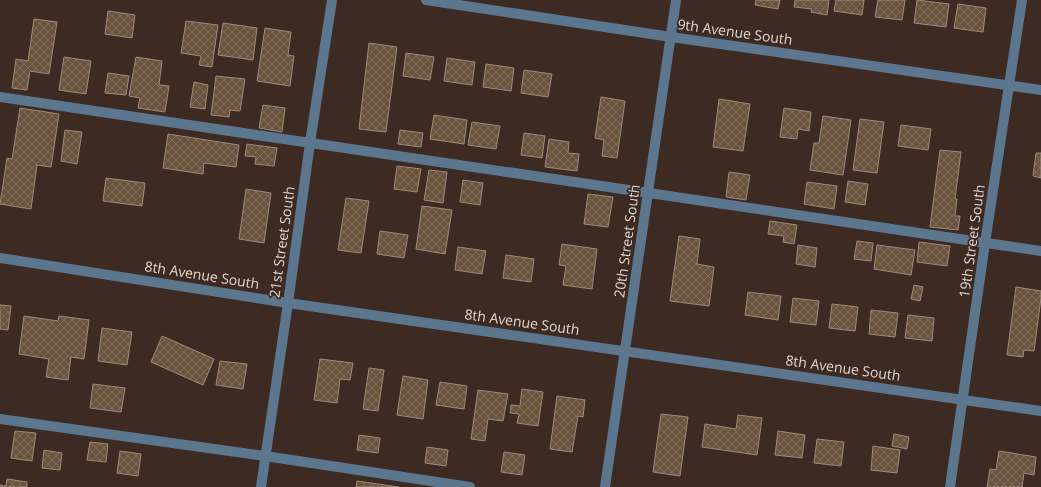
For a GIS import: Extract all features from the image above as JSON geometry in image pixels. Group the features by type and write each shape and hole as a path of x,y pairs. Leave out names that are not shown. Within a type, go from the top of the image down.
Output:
{"street":[{"name":"21st Street South","path":"261,487 332,0"},
{"name":"9th Avenue South","path":"426,0 1041,90"},
{"name":"20th Street South","path":"605,487 676,0"},
{"name":"19th Street South","path":"950,487 1022,0"},
{"path":"0,97 1041,251"},
{"name":"8th Avenue South","path":"0,258 288,303 1041,411"},
{"path":"0,419 265,456 470,487"}],"building":[{"path":"756,0 780,0 778,9 755,5"},
{"path":"795,0 829,0 827,15 811,12 812,9 794,7"},
{"path":"836,0 864,0 862,15 834,11"},
{"path":"878,0 905,0 902,20 875,17"},
{"path":"917,0 949,4 946,27 914,23"},
{"path":"958,4 986,8 983,32 954,28"},
{"path":"108,11 135,15 132,38 105,34"},
{"path":"34,19 57,22 49,74 30,71 27,90 12,88 16,59 28,61"},
{"path":"186,21 218,25 212,67 199,65 201,56 181,53"},
{"path":"223,23 257,28 253,60 218,55"},
{"path":"265,28 291,32 288,55 294,56 290,86 257,81"},
{"path":"369,43 397,47 386,132 359,129"},
{"path":"406,53 434,57 430,80 403,76"},
{"path":"64,57 91,61 86,94 59,90"},
{"path":"136,57 162,61 159,85 169,86 165,112 138,108 140,98 129,96"},
{"path":"447,58 475,62 472,85 444,81"},
{"path":"486,64 514,68 511,91 483,87"},
{"path":"524,70 552,74 548,97 521,93"},
{"path":"108,73 129,76 126,95 105,93"},
{"path":"216,76 245,79 240,111 230,110 229,117 211,115"},
{"path":"194,82 208,85 205,109 190,107"},
{"path":"601,97 625,101 617,158 602,156 604,140 595,138"},
{"path":"719,99 750,104 743,151 713,147"},
{"path":"263,105 285,108 282,132 259,128"},
{"path":"20,108 59,114 51,167 37,165 31,209 0,204 7,158 12,159"},
{"path":"784,108 811,112 809,131 798,129 797,139 780,137"},
{"path":"434,115 467,120 464,144 430,139"},
{"path":"823,116 851,120 843,175 810,170 814,143 819,143"},
{"path":"860,119 884,122 877,173 853,170"},
{"path":"472,122 500,126 496,149 468,145"},
{"path":"901,125 931,129 928,150 898,146"},
{"path":"65,130 82,132 77,164 61,161"},
{"path":"400,130 423,133 421,147 398,144"},
{"path":"524,133 545,136 542,158 521,155"},
{"path":"168,134 239,145 236,167 204,163 203,174 163,168"},
{"path":"549,139 569,142 568,153 579,154 577,171 545,167"},
{"path":"247,144 277,148 274,166 255,164 256,157 245,156"},
{"path":"940,150 961,152 955,199 957,199 955,216 960,216 958,230 930,227"},
{"path":"1036,153 1041,153 1041,178 1033,176"},
{"path":"397,166 421,169 417,192 394,189"},
{"path":"429,170 447,172 443,203 424,200"},
{"path":"729,172 750,175 746,200 726,197"},
{"path":"106,178 145,183 142,206 103,201"},
{"path":"463,180 483,183 480,205 460,202"},
{"path":"848,181 868,184 865,205 845,202"},
{"path":"807,182 837,186 834,209 804,204"},
{"path":"246,189 271,193 264,243 239,239"},
{"path":"588,194 613,197 608,227 584,224"},
{"path":"346,198 369,201 361,253 338,250"},
{"path":"422,206 452,210 445,254 416,249"},
{"path":"770,221 797,225 794,244 783,242 784,236 768,234"},
{"path":"380,231 408,235 404,258 377,254"},
{"path":"679,236 700,239 697,264 714,267 709,306 670,301"},
{"path":"857,241 873,243 871,261 854,259"},
{"path":"919,242 950,246 947,266 917,262"},
{"path":"562,244 597,249 592,289 563,285 566,266 559,265"},
{"path":"798,245 817,248 815,267 796,264"},
{"path":"877,245 915,250 911,275 874,269"},
{"path":"458,247 486,251 482,274 455,270"},
{"path":"506,255 534,259 531,282 503,278"},
{"path":"914,285 923,287 920,301 911,299"},
{"path":"1016,287 1041,291 1034,351 1024,350 1023,357 1007,355"},
{"path":"748,292 781,296 778,320 745,315"},
{"path":"793,298 819,301 816,325 790,322"},
{"path":"832,304 858,307 855,331 829,328"},
{"path":"0,305 11,306 8,330 0,329"},
{"path":"871,310 898,313 895,337 869,334"},
{"path":"908,315 934,318 932,341 905,338"},
{"path":"24,316 58,321 59,316 89,320 84,359 71,357 68,380 46,377 49,359 19,354"},
{"path":"102,328 132,332 127,365 98,361"},
{"path":"162,336 214,359 203,385 151,362"},
{"path":"320,359 353,363 350,380 340,379 337,403 314,400"},
{"path":"220,361 247,364 243,389 216,385"},
{"path":"369,368 384,370 378,411 363,409"},
{"path":"403,376 428,380 423,419 397,415"},
{"path":"440,382 467,386 464,409 436,405"},
{"path":"93,384 125,388 121,412 90,408"},
{"path":"522,389 543,392 538,426 517,423 519,414 510,413 511,405 520,406"},
{"path":"478,390 508,394 503,421 488,419 485,441 471,439"},
{"path":"557,396 585,400 583,417 578,416 572,452 550,449"},
{"path":"661,414 688,417 680,476 653,472"},
{"path":"738,415 762,418 757,455 702,447 705,424 736,429"},
{"path":"15,431 36,433 32,461 11,458"},
{"path":"778,431 805,435 802,458 775,455"},
{"path":"894,434 909,437 907,449 892,446"},
{"path":"359,435 380,438 378,453 357,450"},
{"path":"817,439 844,442 841,466 814,463"},
{"path":"90,442 108,444 106,462 87,460"},
{"path":"873,446 900,450 897,473 871,470"},
{"path":"427,447 448,450 446,466 425,463"},
{"path":"44,450 62,453 60,470 42,468"},
{"path":"120,451 141,454 138,476 117,473"},
{"path":"999,451 1036,457 1034,475 1024,473 1022,487 987,487 990,469 996,470"},
{"path":"504,452 525,455 522,475 501,472"},
{"path":"7,479 27,482 27,487 0,487 0,485 6,486"},
{"path":"357,481 399,487 356,487"}]}
